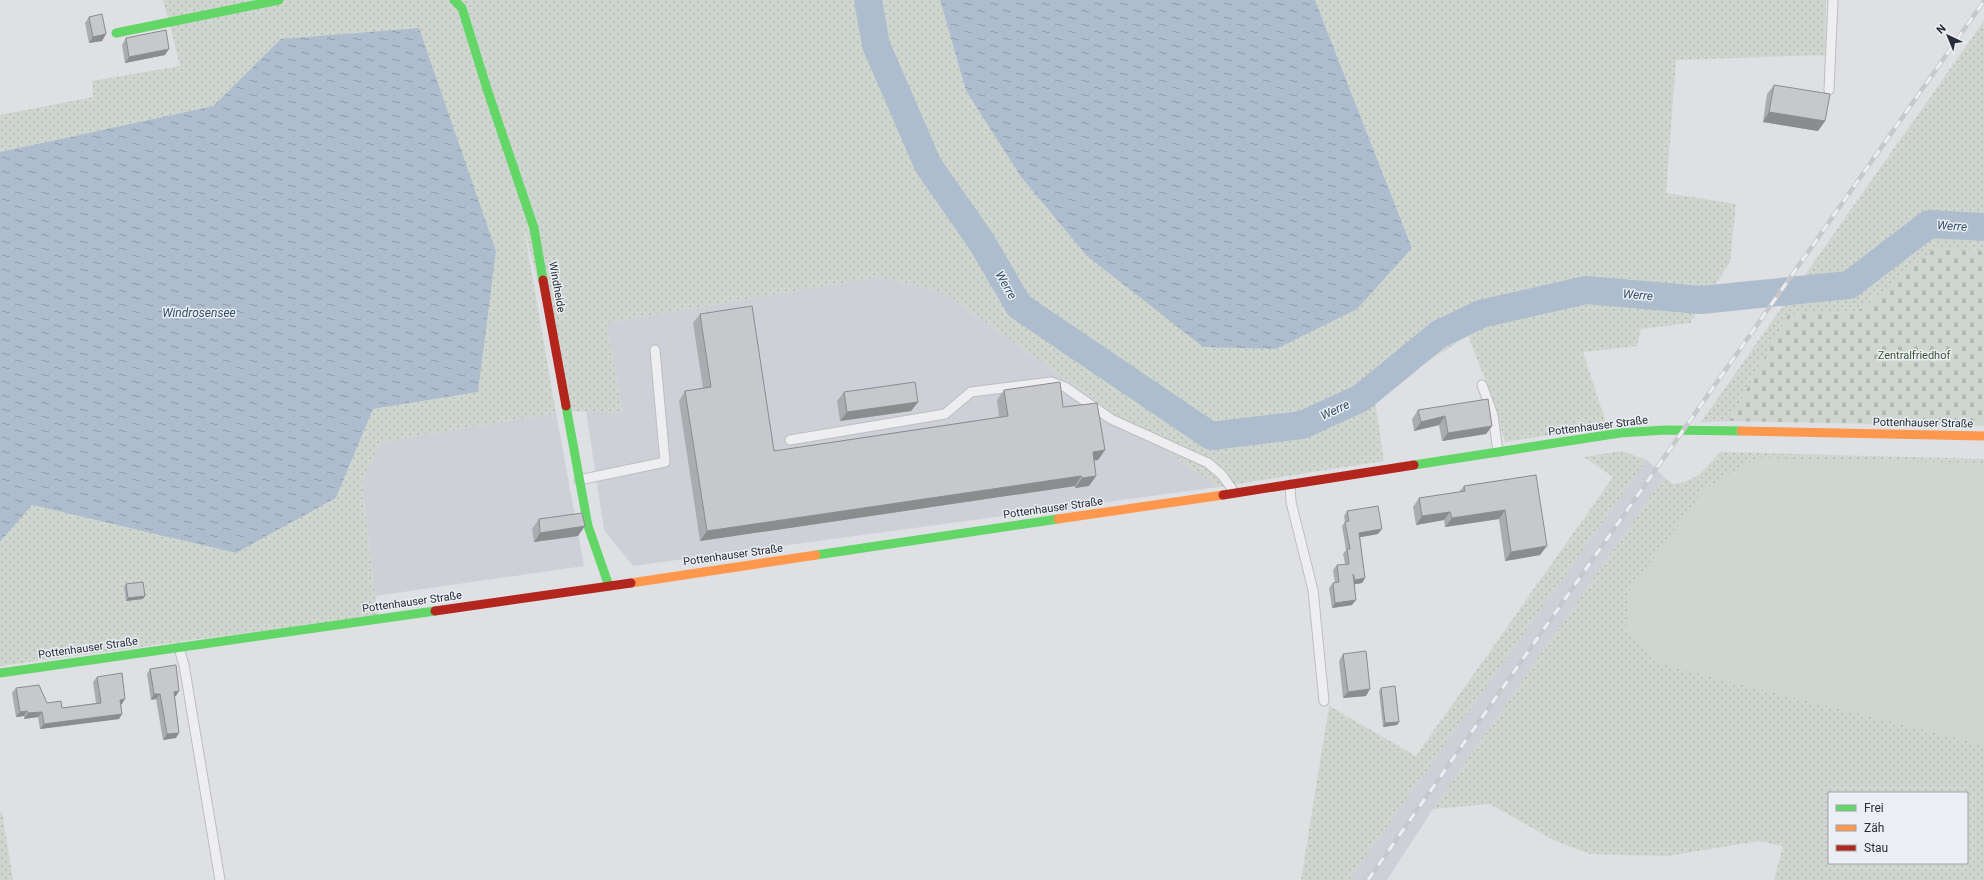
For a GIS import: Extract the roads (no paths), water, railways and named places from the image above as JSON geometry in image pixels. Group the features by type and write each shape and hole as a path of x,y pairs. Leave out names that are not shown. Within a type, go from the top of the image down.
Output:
{"street":[{"path":"116,33 279,0"},
{"name":"Windheide","path":"454,0 462,8 487,90 534,228 588,526 609,586"},
{"name":"Pottenhauser Straße","path":"0,673 609,586 1290,485 1620,433 1665,430 1984,436"}],"lane":[{"path":"1829,90 1833,0"},
{"path":"579,480 665,462 655,350"},
{"path":"790,440 945,414 971,392 1051,382 1065,387 1112,419 1208,463 1222,475 1234,493"},
{"path":"1482,385 1492,415 1498,452"},
{"path":"1290,485 1291,502 1313,590 1324,701"},
{"path":"179,648 184,665 220,880"}],"water":[{"path":"940,0 1315,0 1412,248 1357,309 1276,349 1203,347 1086,255 1021,177 966,91"},
{"name":"Windrosensee","path":"419,28 496,251 478,392 373,409 336,498 236,553 32,505 0,542 0,152 213,106 281,39"}],"waterway":[{"name":"Werre","path":"868,0 876,45 928,165 981,241 1019,306 1211,436 1302,425 1361,398 1439,334 1481,314 1586,290 1701,300 1849,285 1929,224 1984,227"}],"railway":[{"path":"1368,880 1984,1"}],"park label":[{"name":"Zentralfriedhof","path":"1914,355"}]}
